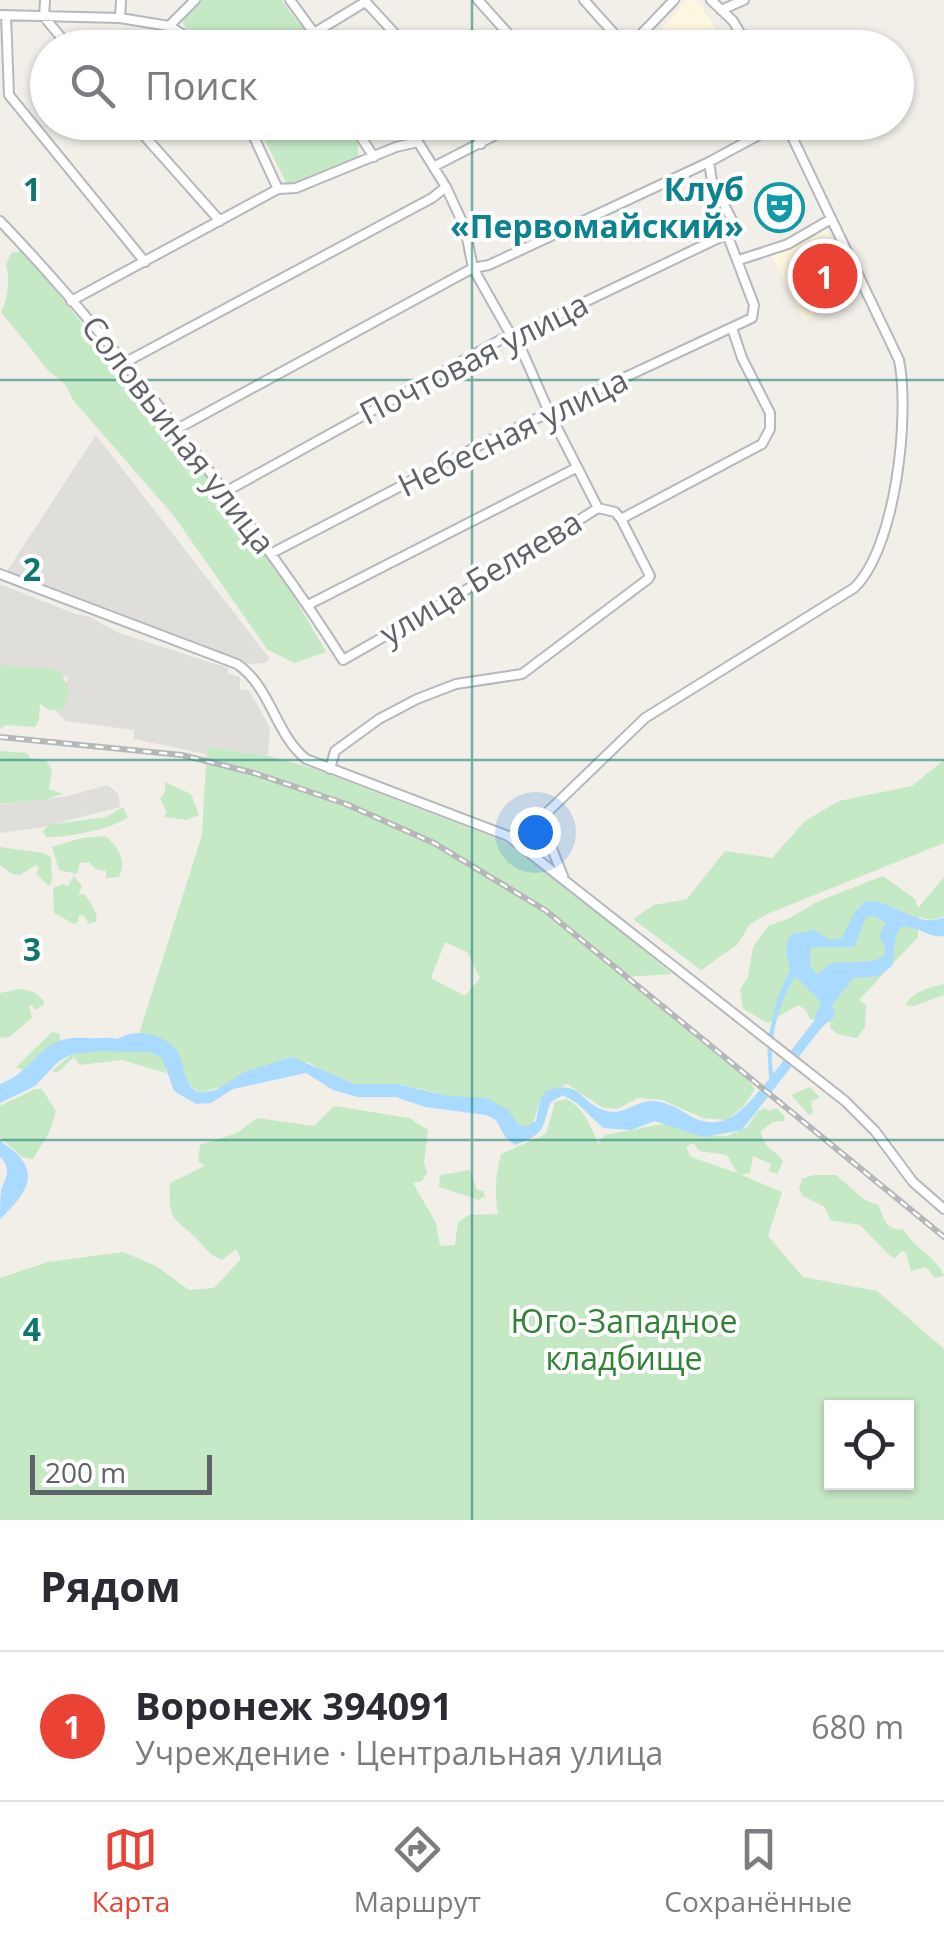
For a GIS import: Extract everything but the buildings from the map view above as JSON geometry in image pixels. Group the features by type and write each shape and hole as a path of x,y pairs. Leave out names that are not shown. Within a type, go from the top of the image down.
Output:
{"street":[{"path":"45,0 44,17 55,30"},
{"path":"120,18 121,0"},
{"path":"169,26 195,0"},
{"path":"290,0 312,30"},
{"path":"478,0 505,30"},
{"path":"584,0 611,30"},
{"path":"645,30 674,0"},
{"path":"711,0 736,30"},
{"path":"721,10 744,0"},
{"path":"317,30 364,1 391,30"},
{"path":"30,121 9,95 3,15 120,18 176,30"},
{"path":"46,140 145,262"},
{"path":"148,140 220,221"},
{"path":"255,140 278,189"},
{"path":"363,140 374,157"},
{"path":"479,140 481,144"},
{"path":"435,166 488,140"},
{"path":"177,429 474,268 489,265 750,140"},
{"path":"508,836 525,832 646,718 844,596 864,579 877,559 895,488 902,376 899,360 793,140"},
{"path":"72,301 278,189 296,188 418,142 446,187 468,240 474,268 530,366 598,508"},
{"path":"709,162 712,181 734,222 727,234 740,260 788,244 831,219"},
{"path":"124,364 446,187"},
{"name":"Соловьиная улица","path":"0,221 177,429 272,553 343,660"},
{"name":"Почтовая улица","path":"225,492 512,334 727,234"},
{"name":"Небесная улица","path":"272,553 549,412 748,321 754,314 754,305 739,270 740,260"},
{"name":"улица Беляева","path":"343,660 498,572 598,508 615,512 621,519 758,448 772,422 732,328"},
{"path":"308,605 576,468"},
{"path":"330,769 335,751 379,719 416,699 456,684 522,674 650,576 621,519"},
{"path":"0,574 237,664 257,684 300,754 508,836 845,1100 914,1182 944,1209"},
{"path":"546,814 546,834 564,878"}],"shaded area":[{"path":"686,0 694,0 716,30 661,30"},
{"path":"826,227 856,288 815,310 814,316 804,321 772,256"},
{"path":"96,435 270,659 265,663 246,664 7,571"},
{"path":"0,584 88,616 119,633 228,668 227,673 240,677 240,690 249,690 270,728 268,756 208,747 206,754 134,739 134,730 65,721 47,701 48,681 67,682 68,677 0,666"},
{"path":"108,785 118,794 120,807 43,827 0,833 0,805 67,796"}],"green space":[{"path":"201,0 282,0 304,30 187,30 181,19"},
{"path":"265,140 356,140 359,158 289,188"},
{"path":"23,251 245,522 326,652 294,663 267,649 174,516 1,312 8,289 6,264 11,253"},
{"path":"0,665 60,670 69,690 64,709 49,710 40,704 35,727 6,725 0,729"},
{"path":"207,747 268,756 312,768 501,840 565,884 672,974 624,977 755,1089 743,1107 726,1120 703,1118 662,1100 638,1098 617,1109 603,1108 567,1084 540,1100 533,1124 526,1127 434,1092 396,1084 359,1085 308,1062 200,1093 186,1081 179,1055 139,1034 202,835","holes":["445,942 467,952 480,978 465,996 431,978"]},
{"path":"0,751 27,753 30,758 46,760 52,770 49,789 63,794 0,804"},
{"path":"944,760 944,843 767,914 750,924 737,945 701,970 633,919 654,905 687,899 725,851 772,858 805,821 839,801 912,786"},
{"path":"165,782 191,794 199,815 186,820 164,817 167,812 160,799"},
{"path":"123,807 128,817 101,829 55,837 46,837 43,831 48,825 106,817"},
{"path":"105,836 120,854 119,877 106,878 106,871 89,862 80,863 77,874 59,870 52,847"},
{"path":"0,847 51,857 49,886 36,874 36,865 20,875 0,865"},
{"path":"74,876 82,886 78,895 84,894 89,900 96,922 89,924 83,915 74,924 54,913 53,888 68,886"},
{"path":"883,876 915,899 918,908 944,877 944,916 933,920 918,917 918,937 859,1000 866,1005 865,1027 857,1038 838,1034 831,1029 830,1022 810,1019 798,1005 768,1023 743,1009 740,989 748,977 753,947 768,926"},
{"path":"944,984 944,995 914,1006 905,1005 917,993"},
{"path":"20,989 34,992 44,1005 35,1010 29,1006 32,1018 9,1037 0,1038 0,993"},
{"path":"52,1032 60,1034 59,1044 25,1071 16,1067"},
{"path":"105,1046 164,1054 166,1073 122,1060 80,1065 74,1057 57,1073 52,1071 73,1053"},
{"path":"810,1087 820,1098 811,1101 813,1113 809,1115 791,1095"},
{"path":"42,1089 56,1111 49,1133 33,1159 22,1157 0,1137 0,1106"},
{"name":"Юго-Западное кладбище","path":"566,1099 582,1112 598,1144 605,1135 668,1123 698,1135 727,1136 747,1127 764,1108 777,1108 784,1121 773,1122 761,1131 766,1145 783,1161 777,1174 769,1171 771,1164 753,1156 750,1173 741,1175 782,1192 768,1236 803,1277 877,1291 944,1349 944,1520 0,1520 0,1278 48,1262 123,1252 156,1266 189,1290 214,1288 241,1259 236,1249 222,1260 214,1256 177,1221 171,1212 170,1183 205,1166 198,1161 200,1145 237,1133 257,1118 314,1126 334,1106 409,1118 428,1130 424,1163 427,1173 422,1181 413,1183 436,1223 440,1246 455,1245 458,1222 469,1215 498,1214 496,1183 501,1154 546,1134 555,1102","holes":["694,1143 699,1151 727,1155 737,1173 691,1157 686,1146"]},
{"path":"470,1170 477,1190 485,1196 479,1200 439,1187 440,1175"},
{"path":"836,1175 865,1200 878,1205 886,1223 904,1230 944,1276 935,1278 926,1267 911,1271 906,1253 902,1251 895,1258 860,1225 830,1220 825,1207 803,1196 799,1189 802,1179"}],"water":[{"path":"866,901 886,904 925,920 944,917 944,936 901,927 896,934 892,966 878,976 853,978 832,1005 835,1016 822,1027 742,1130 704,1137 655,1121 631,1130 603,1128 563,1095 551,1102 538,1133 515,1145 505,1137 496,1120 486,1115 425,1107 396,1097 358,1097 333,1090 306,1073 233,1089 211,1103 196,1104 174,1091 162,1058 150,1052 95,1051 70,1055 35,1086 0,1103 0,1084 24,1070 58,1041 118,1039 140,1033 157,1036 172,1045 189,1084 200,1093 216,1090 244,1072 292,1057 355,1084 396,1084 448,1096 486,1098 507,1109 518,1124 526,1127 536,1121 546,1091 558,1088 574,1090 607,1111 619,1112 656,1101 701,1120 724,1120 743,1108 769,1079 767,1042 777,1000 790,970 786,950 789,938 814,930 830,940 842,938 854,913","holes":["875,916 886,923 879,936 885,947 884,956 873,961 832,963 817,975 810,966 811,947 854,947 866,917","795,976 821,1002 814,1021 773,1074 776,1024"]},
{"path":"0,1141 22,1160 28,1179 19,1198 0,1219 7,1169 0,1157"}],"railway":[{"path":"0,737 182,755 254,773 346,804 434,843 545,910 944,1237"}],"place":[{"name":"Клуб «Первомайский»","path":"779,208"},
{"name":"Воронеж 394091","path":"825,276"}]}
